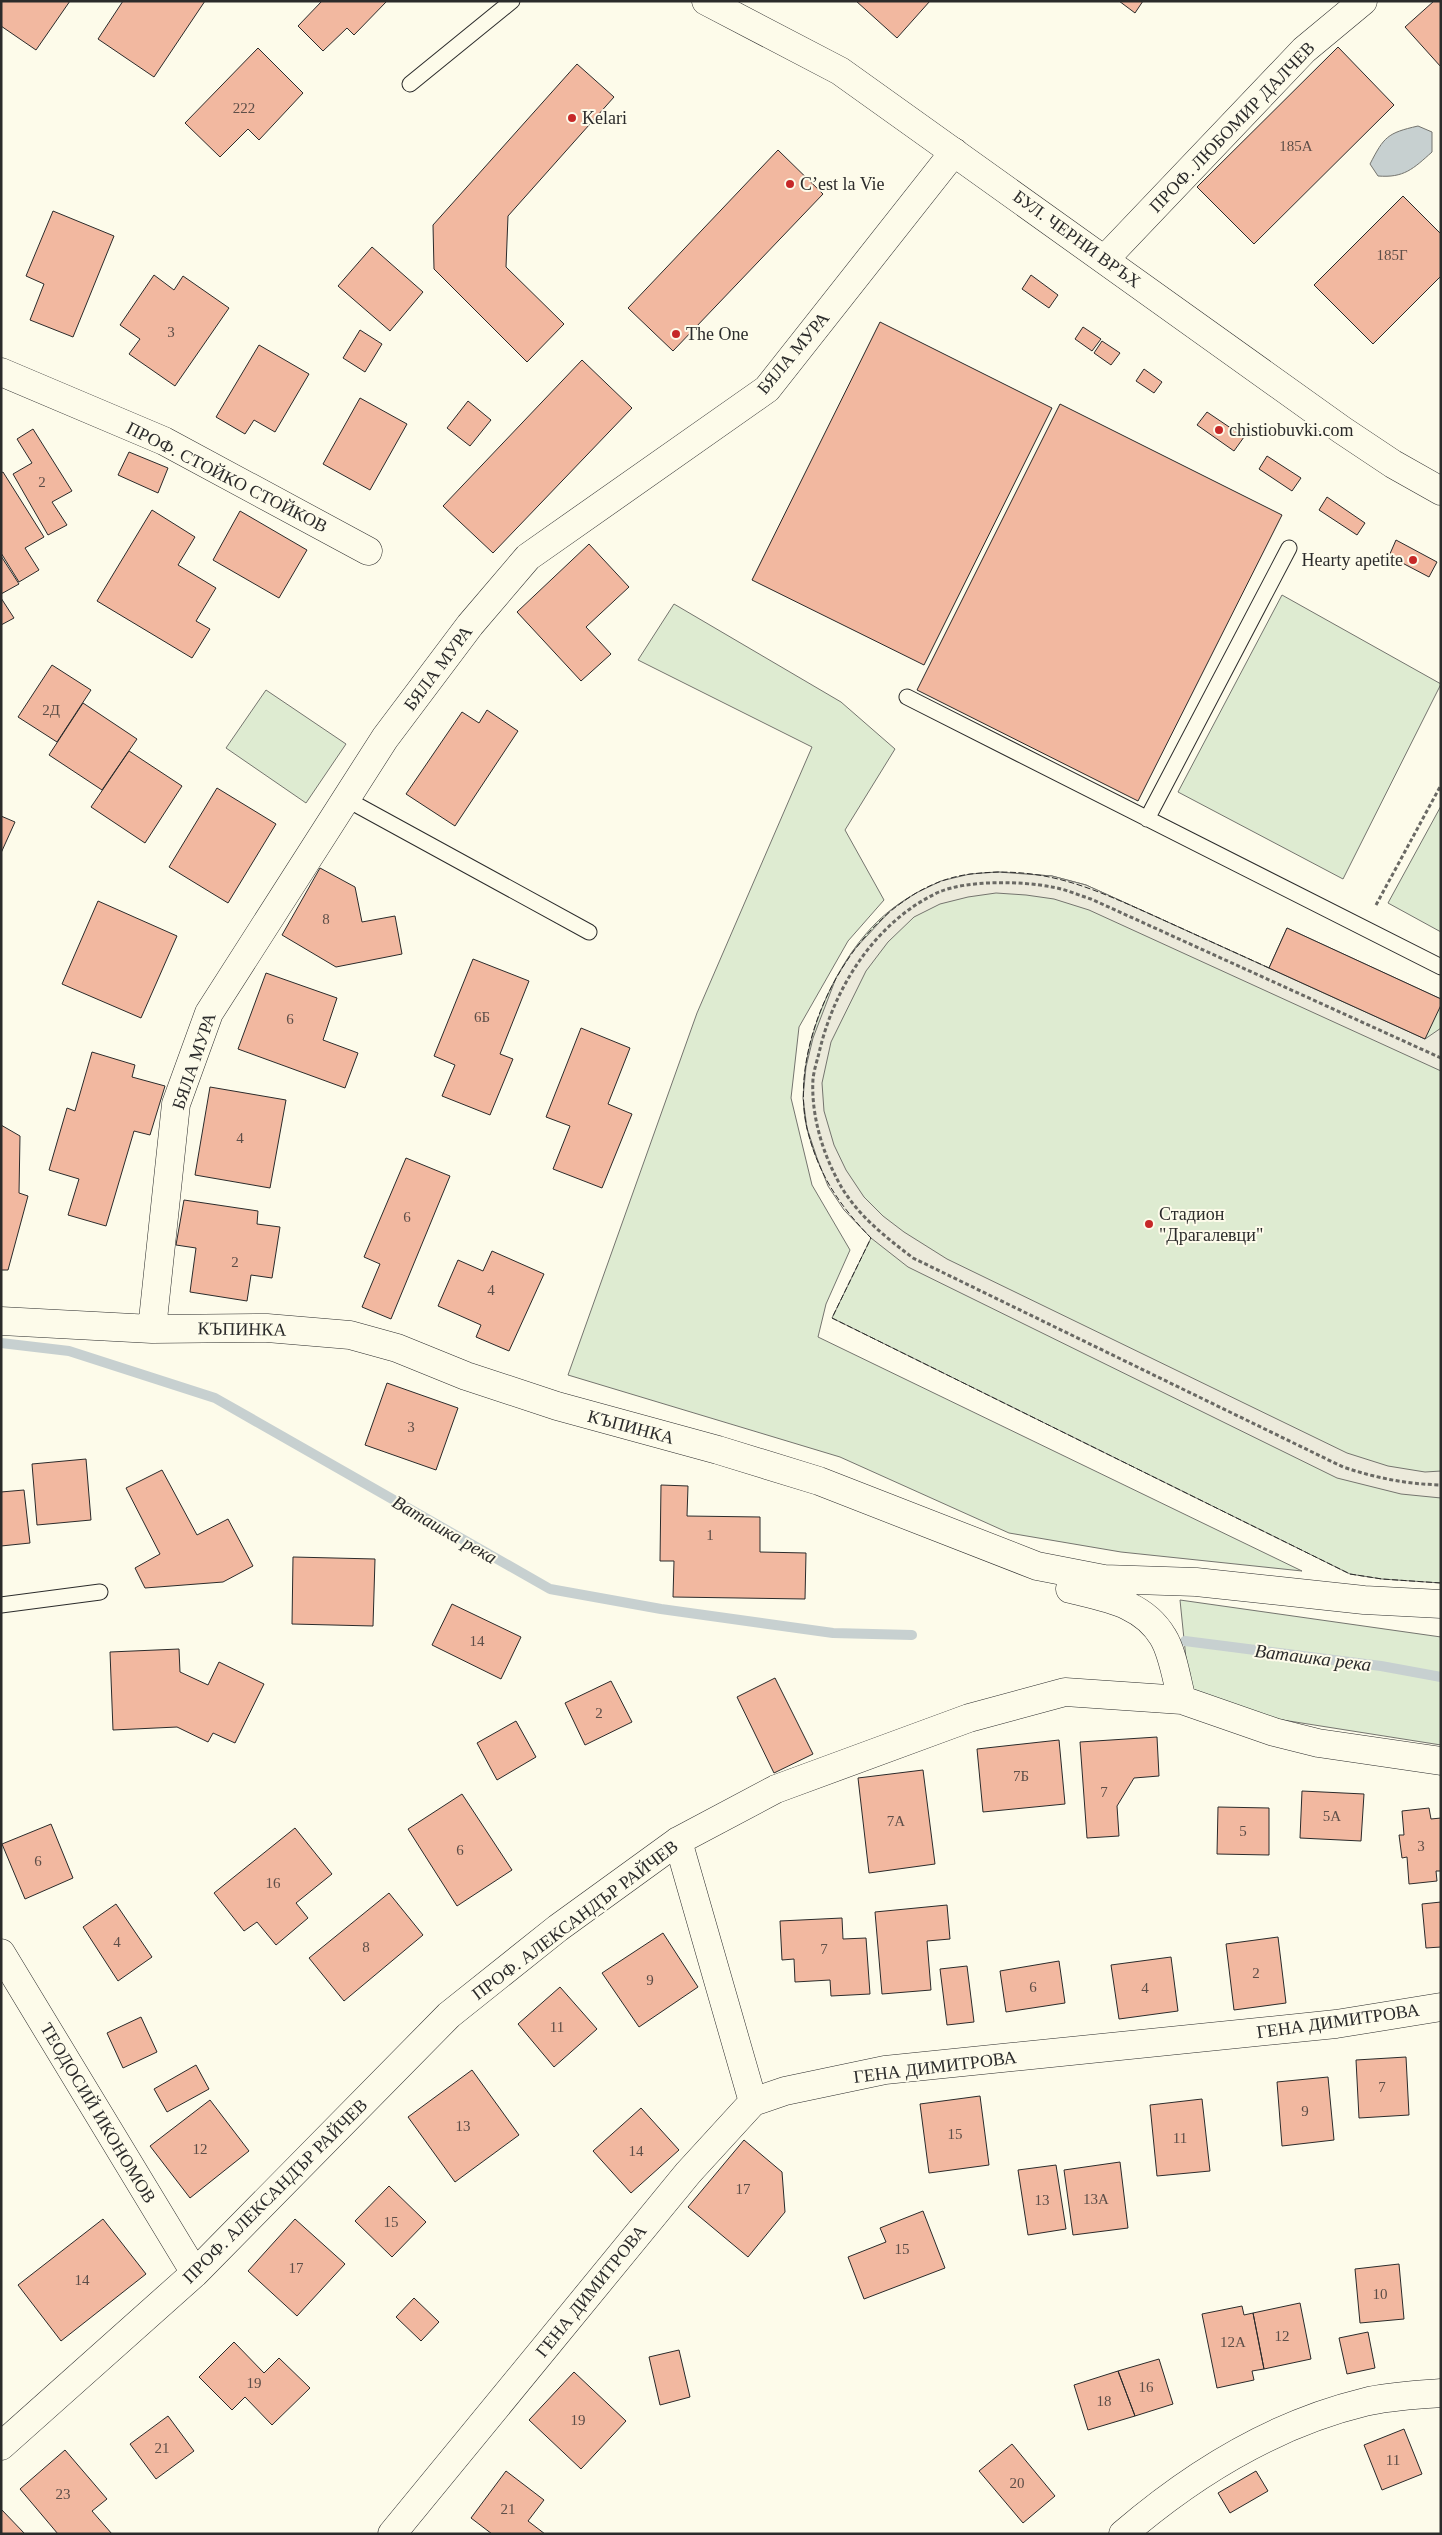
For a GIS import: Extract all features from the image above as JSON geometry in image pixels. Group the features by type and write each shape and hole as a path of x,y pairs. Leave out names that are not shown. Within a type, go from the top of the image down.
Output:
{"street":[{"name":"БУЛ. ЧЕРНИ ВРЪХ","path":"706,1 840,71 1342,430 1393,464 1441,491"},
{"name":"ПРОФ. ЛЮБОМИР ДАЛЧЕВ","path":"1105,259 1304,50 1363,1"},
{"name":"БЯЛА МУРА","path":"152,1329 176,1104 209,1013 385,738 458,640 528,557 767,390 954,152"},
{"name":"ПРОФ. СТОЙКО СТОЙКОВ","path":"1,372 164,440 368,551"},
{"name":"КЪПИНКА","path":"1,1321 152,1329 267,1328 350,1335 397,1348 466,1376 557,1406 718,1450 819,1481 1038,1566 1048,1579 1067,1588 1125,1603 1146,1616 1164,1638 1182,1700"},
{"path":"1038,1566 1104,1579 1196,1582 1364,1600 1441,1604"},
{"name":"ПРОФ. АЛЕКСАНДЪР РАЙЧЕВ","path":"1,2446 195,2273 449,2015 558,1928 678,1841 776,1789 969,1718 1065,1692 1182,1700 1274,1732 1318,1743 1441,1760"},
{"path":"678,1841 753,2102"},
{"name":"ТЕОДОСИЙ ИКОНОМОВ","path":"1,1953 195,2273"},
{"name":"ГЕНА ДИМИТРОВА","path":"392,2534 688,2173 753,2102 785,2091 885,2070 1336,2024 1441,2007"},
{"path":"1123,2534 1151,2510 1204,2471 1270,2435 1317,2416 1366,2402 1441,2393"}],"lane":[{"path":"410,84 512,1"},
{"path":"1147,819 1289,548"},
{"path":"907,697 1441,968"},
{"path":"346,799 589,932"},
{"path":"1,1605 100,1592"}],"path":[{"path":"1376,905 1441,785"},
{"path":"1441,1058 1091,899 1052,887 1010,883 974,884 940,892 906,911 869,948 841,988 824,1030 813,1079 815,1112 822,1146 836,1178 853,1206 884,1236 913,1258 1343,1467 1371,1477 1405,1484 1441,1485"}],"green space":[{"path":"1282,595 1441,684 1343,879 1178,792"},
{"path":"674,604 841,702 895,749 845,830 884,900 848,941 799,1027 791,1098 812,1185 850,1250 826,1304 818,1337 1302,1571 1121,1552 1009,1533 840,1457 568,1375 697,1013 812,747 638,660"},
{"path":"266,690 346,744 306,803 226,748"},
{"path":"1441,806 1441,932 1388,903"},
{"name":"Стадион \"Драгалевци\"","path":"998,872 1052,876 1086,885 1269,968 1287,928 1441,999 1441,1583 1382,1579 1350,1574 832,1318 871,1238 840,1201 824,1175 807,1129 803,1101 805,1071 811,1040 822,1008 852,952 871,928 892,909 904,900 942,882 969,875"},
{"path":"1180,1600 1441,1637 1441,1745 1270,1718 1189,1688"}],"shaded area":[{"path":"1418,126 1432,132 1432,152 1402,174 1378,176 1370,164 1383,142 1399,131"},
{"path":"998,872 1052,876 1086,885 1425,1039 1441,1028 1441,1071 1089,910 1054,899 1026,895 996,893 968,897 940,904 914,917 888,942 866,971 831,1042 822,1083 824,1111 834,1145 846,1170 864,1197 883,1216 904,1232 947,1259 1347,1453 1388,1466 1425,1472 1441,1471 1441,1498 1401,1494 1337,1478 908,1267 871,1238 844,1210 828,1186 817,1158 807,1128 803,1098 806,1067 813,1038 836,978 852,952 892,909 916,893 941,881 970,874"}],"building":[{"path":"1,1 70,1 36,50 1,26"},
{"path":"123,1 205,1 154,77 98,39"},
{"path":"322,1 387,1 354,35 347,28 323,51 298,26"},
{"path":"856,1 930,1 897,38"},
{"path":"1119,1 1143,1 1135,13"},
{"path":"1434,1 1441,1 1441,67 1405,27"},
{"path":"1338,47 1394,105 1254,244 1197,187"},
{"path":"258,48 303,93 259,140 248,129 220,157 185,123"},
{"path":"577,64 614,97 508,216 506,267 564,324 527,362 434,269 433,225"},
{"path":"778,150 823,194 673,351 628,308"},
{"path":"1403,196 1441,234 1441,276 1373,344 1314,285"},
{"path":"53,211 114,236 73,337 30,320 44,284 26,276"},
{"path":"372,247 423,292 390,331 338,286"},
{"path":"154,275 174,290 183,276 229,308 175,386 129,354 140,339 120,325"},
{"path":"1031,275 1058,295 1049,308 1022,289"},
{"path":"880,322 1052,408 924,665 752,580"},
{"path":"1083,327 1101,339 1092,351 1075,339"},
{"path":"360,330 382,344 365,372 343,358"},
{"path":"1102,341 1120,353 1111,365 1094,353"},
{"path":"259,345 309,374 275,432 254,420 245,434 216,417"},
{"path":"582,360 632,408 493,553 443,506"},
{"path":"1144,369 1162,382 1154,393 1136,381"},
{"path":"360,398 407,424 370,490 323,464"},
{"path":"468,401 491,420 470,446 447,428"},
{"path":"1060,404 1282,515 1138,801 917,690"},
{"path":"1207,412 1244,437 1234,451 1197,425"},
{"path":"33,429 72,491 52,502 67,525 48,535 13,474 32,463 17,439"},
{"path":"129,452 168,468 158,493 118,475"},
{"path":"1267,456 1301,478 1292,491 1259,469"},
{"path":"3,472 44,537 25,548 39,570 19,582 1,553 1,473"},
{"path":"1327,497 1365,523 1357,535 1319,510"},
{"path":"152,510 195,537 178,565 216,588 196,621 210,629 192,658 97,601"},
{"path":"240,511 307,550 279,598 213,560"},
{"path":"1396,540 1437,562 1429,577 1389,556"},
{"path":"589,544 629,587 586,627 611,654 581,681 517,612"},
{"path":"1,556 19,584 1,594"},
{"path":"1,598 14,618 1,625"},
{"path":"52,665 91,690 57,742 18,717"},
{"path":"83,703 137,739 102,790 49,755"},
{"path":"487,710 518,731 455,826 406,794 462,712 479,723"},
{"path":"129,751 182,786 145,843 91,807"},
{"path":"217,788 276,824 228,903 169,867"},
{"path":"1,816 15,822 1,853"},
{"path":"320,868 355,887 362,922 395,916 402,954 336,967 282,935"},
{"path":"98,901 177,936 141,1018 62,984"},
{"path":"1287,928 1441,999 1441,1005 1425,1039 1269,968"},
{"path":"473,959 529,981 500,1054 513,1059 490,1115 442,1096 455,1065 434,1056"},
{"path":"266,973 337,998 323,1040 358,1053 345,1088 238,1049"},
{"path":"581,1028 630,1048 608,1104 632,1114 602,1188 553,1169 570,1126 546,1117"},
{"path":"92,1052 135,1065 132,1077 165,1086 150,1135 134,1131 106,1226 68,1215 79,1179 49,1170 67,1108 75,1111"},
{"path":"210,1087 286,1100 270,1188 195,1175"},
{"path":"1,1125 20,1136 19,1193 28,1196 8,1270 1,1270"},
{"path":"406,1158 450,1176 391,1319 362,1307 380,1264 364,1257"},
{"path":"184,1200 258,1211 257,1224 280,1227 272,1278 251,1275 247,1301 190,1292 196,1248 176,1245"},
{"path":"492,1251 544,1274 509,1351 476,1337 481,1325 438,1306 458,1260 483,1271"},
{"path":"387,1383 458,1408 436,1470 365,1445"},
{"path":"86,1459 91,1520 37,1525 32,1464"},
{"path":"162,1470 197,1535 228,1519 253,1566 223,1582 145,1588 135,1568 160,1554 126,1488"},
{"path":"661,1485 688,1486 687,1516 760,1517 760,1552 806,1553 805,1599 673,1597 674,1561 660,1561"},
{"path":"24,1490 30,1543 1,1546 1,1492"},
{"path":"293,1557 375,1559 373,1626 292,1624"},
{"path":"452,1604 521,1637 501,1679 432,1645"},
{"path":"179,1649 180,1672 208,1685 219,1662 264,1684 235,1743 213,1733 208,1742 177,1727 113,1730 110,1652"},
{"path":"775,1678 813,1754 774,1773 737,1697"},
{"path":"611,1681 632,1722 585,1745 565,1703"},
{"path":"516,1721 536,1757 497,1780 477,1743"},
{"path":"1157,1737 1159,1776 1134,1778 1117,1806 1119,1836 1087,1838 1080,1742"},
{"path":"1059,1740 1065,1804 983,1812 977,1749"},
{"path":"923,1770 935,1864 869,1873 858,1778"},
{"path":"1302,1791 1364,1794 1361,1841 1300,1838"},
{"path":"462,1794 512,1870 457,1906 408,1829"},
{"path":"1218,1807 1269,1808 1269,1855 1217,1854"},
{"path":"1429,1808 1431,1819 1441,1818 1441,1871 1436,1871 1437,1881 1409,1884 1407,1857 1402,1858 1399,1835 1404,1835 1402,1811"},
{"path":"51,1824 73,1878 25,1899 2,1844"},
{"path":"295,1828 332,1874 296,1903 308,1918 276,1945 257,1922 244,1931 214,1893"},
{"path":"389,1893 423,1935 344,2001 309,1958"},
{"path":"1441,1902 1441,1947 1426,1948 1422,1904"},
{"path":"116,1904 152,1957 118,1981 83,1927"},
{"path":"947,1905 950,1939 927,1941 931,1990 882,1994 875,1912"},
{"path":"842,1918 843,1939 866,1938 870,1994 831,1996 830,1980 795,1982 794,1959 782,1960 780,1921"},
{"path":"663,1933 698,1987 639,2027 602,1973"},
{"path":"1278,1937 1286,2003 1234,2010 1226,1944"},
{"path":"1171,1957 1178,2011 1119,2019 1111,1965"},
{"path":"1059,1961 1065,2003 1006,2012 1000,1971"},
{"path":"967,1966 974,2022 947,2025 940,1969"},
{"path":"560,1987 597,2029 554,2067 518,2024"},
{"path":"141,2017 157,2052 123,2068 107,2033"},
{"path":"1406,2057 1409,2115 1359,2118 1356,2060"},
{"path":"196,2065 209,2089 167,2112 154,2089"},
{"path":"472,2070 519,2135 455,2182 408,2117"},
{"path":"1328,2077 1334,2140 1282,2146 1277,2082"},
{"path":"980,2096 989,2165 929,2173 920,2104"},
{"path":"1202,2099 1210,2171 1157,2176 1150,2105"},
{"path":"210,2100 249,2151 190,2198 150,2146"},
{"path":"641,2108 679,2150 631,2193 593,2151"},
{"path":"744,2140 782,2172 785,2212 748,2257 688,2207"},
{"path":"1120,2162 1128,2228 1073,2235 1064,2170"},
{"path":"1056,2165 1066,2229 1028,2235 1018,2170"},
{"path":"389,2186 426,2222 392,2257 355,2221"},
{"path":"923,2211 945,2268 864,2299 848,2257 886,2242 880,2228"},
{"path":"103,2219 146,2274 61,2341 18,2285"},
{"path":"295,2219 345,2264 297,2316 248,2271"},
{"path":"1399,2264 1404,2319 1360,2323 1355,2269"},
{"path":"414,2298 439,2322 421,2341 396,2317"},
{"path":"1300,2303 1311,2359 1264,2369 1253,2313"},
{"path":"1242,2306 1244,2315 1253,2313 1264,2369 1252,2371 1254,2380 1217,2388 1202,2314"},
{"path":"1368,2332 1375,2368 1347,2374 1339,2338"},
{"path":"234,2342 264,2373 279,2358 310,2388 272,2425 245,2397 232,2410 199,2377"},
{"path":"679,2350 690,2397 660,2405 649,2357"},
{"path":"1159,2359 1173,2404 1135,2416 1118,2371"},
{"path":"1118,2371 1135,2416 1088,2430 1074,2385"},
{"path":"574,2372 626,2421 581,2469 529,2420"},
{"path":"168,2416 194,2451 156,2479 130,2444"},
{"path":"1404,2429 1422,2474 1382,2490 1364,2445"},
{"path":"1012,2444 1055,2496 1023,2523 979,2471"},
{"path":"65,2450 107,2499 92,2511 112,2534 58,2534 20,2489"},
{"path":"506,2471 544,2500 528,2521 545,2534 492,2534 471,2518"},
{"path":"1256,2471 1268,2491 1230,2513 1218,2493"},
{"path":"1,2509 25,2534 1,2534"}],"waterway":[{"name":"Ваташка река","path":"1,1343 69,1351 215,1398 550,1589 661,1609 833,1633 912,1635"},
{"name":"Ваташка река","path":"1185,1641 1381,1666 1441,1677"}],"fence":[{"path":"1269,968 1113,898 1046,876 998,872 971,874 933,884 898,905 868,934 842,969 822,1008 809,1049 803,1089 807,1128 812,1145 831,1188 849,1213 871,1238 832,1318 1350,1574 1382,1579 1441,1583"}],"place":[{"name":"Kelari","path":"572,118"},
{"name":"C’est la Vie","path":"790,184"},
{"name":"The One","path":"676,334"},
{"name":"chistiobuvki.com","path":"1219,430"},
{"name":"Hearty apetite","path":"1413,560"},
{"name":"Стадион \"Драгалевци\"","path":"1149,1224"}]}
